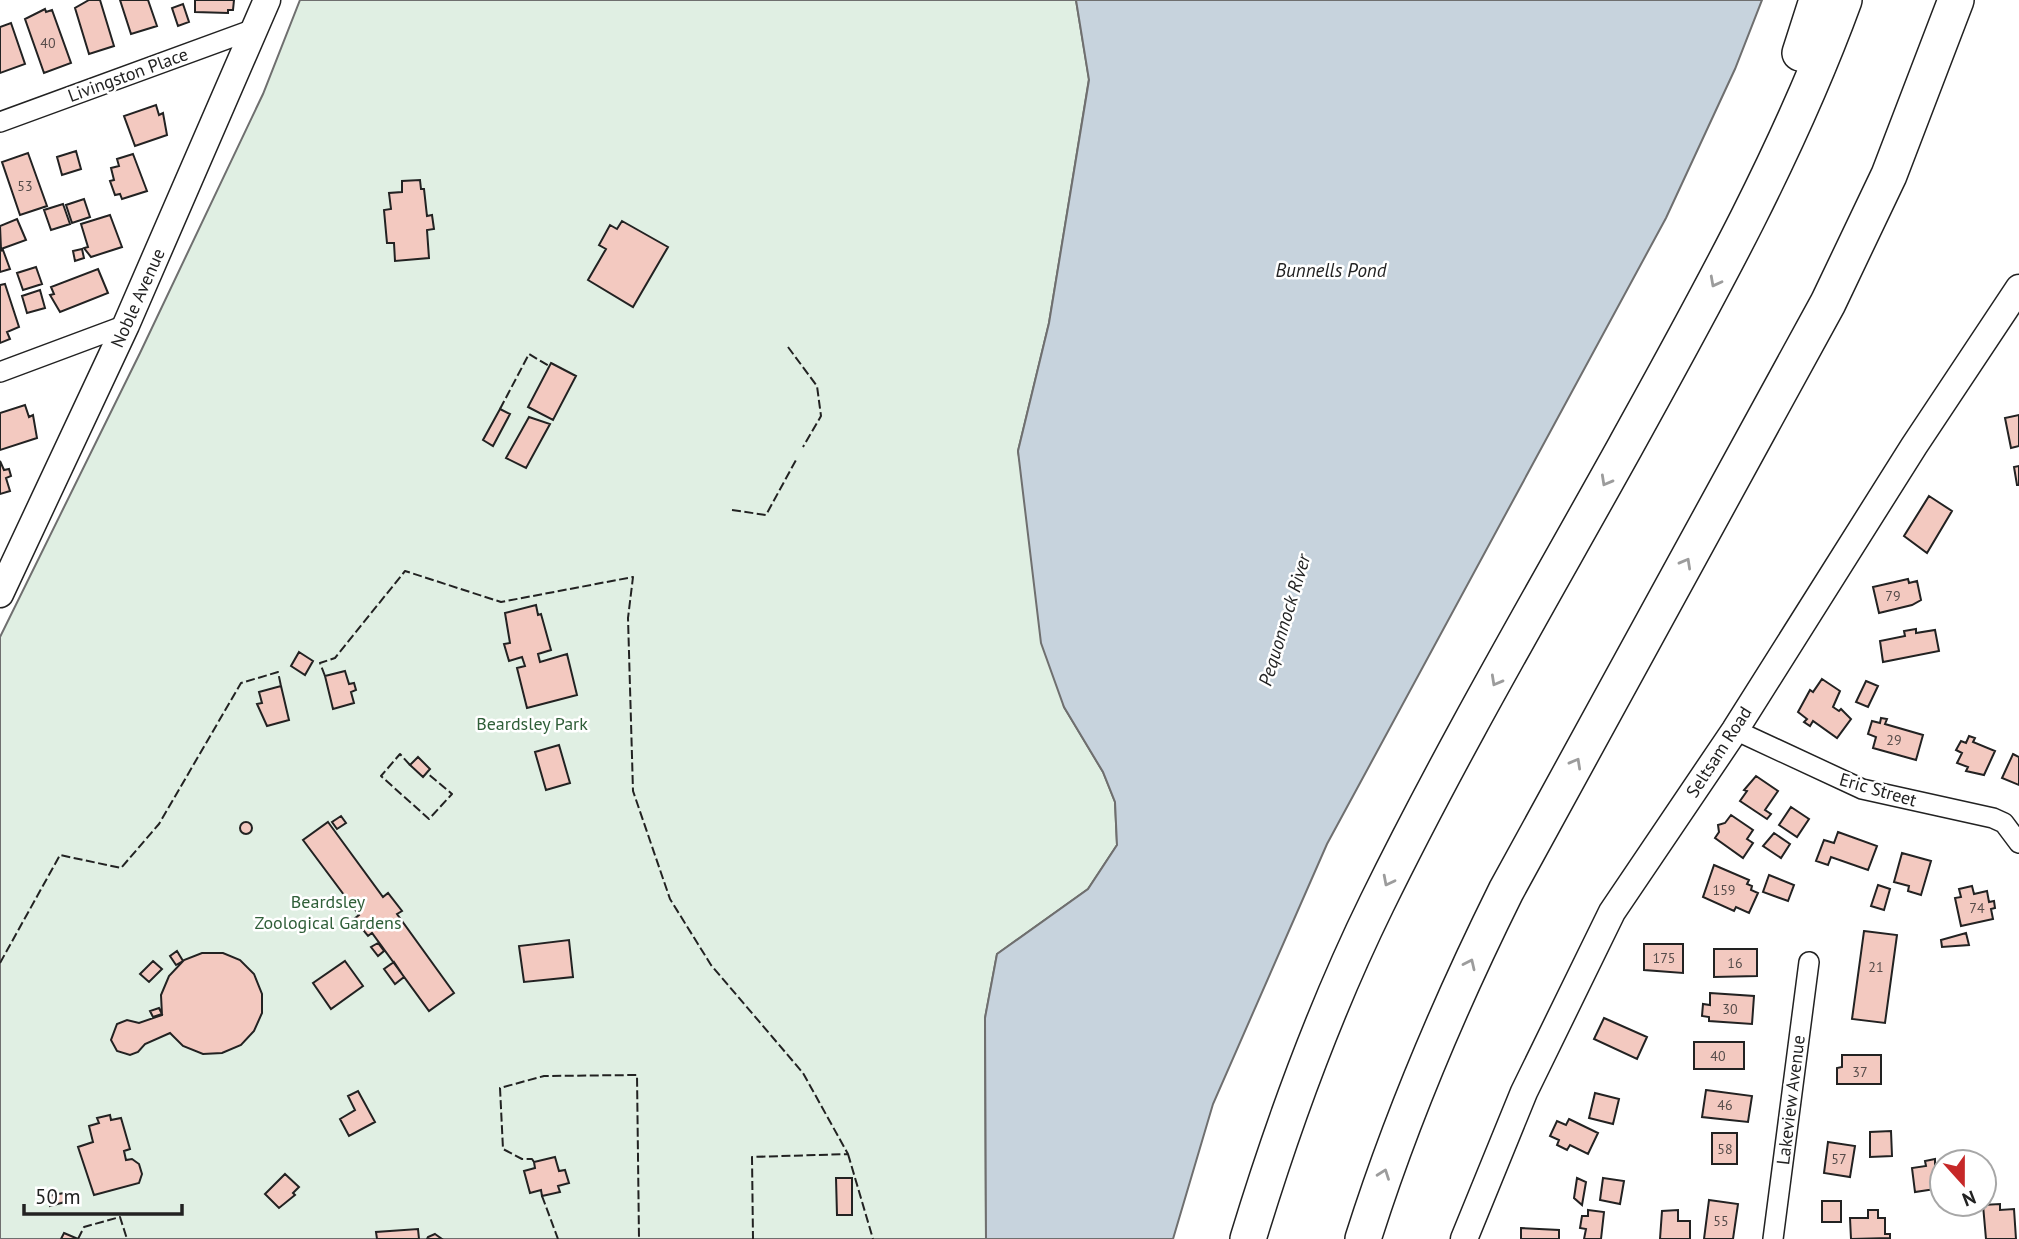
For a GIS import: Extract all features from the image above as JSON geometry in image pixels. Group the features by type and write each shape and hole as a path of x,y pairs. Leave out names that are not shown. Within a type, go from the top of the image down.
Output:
{"highway":[{"path":"1747,221 1817,0"},
{"path":"1248,1239 1316,1041 1376,905 1446,771 1747,221 1812,80 1844,0"},
{"path":"1363,1239 1422,1073 1476,951 1506,891 1828,303 1898,153 1956,0"}],"main road":[{"name":"Noble Avenue","path":"0,594 126,325 267,0"},
{"name":"Seltsam Road","path":"1464,1239 1524,1092 1612,912 1735,730 1877,504 2019,288"}],"street":[{"name":"Livingston Place","path":"0,122 257,28"},
{"path":"0,372 126,325"},
{"name":"Eric Street","path":"1735,730 1862,789 1993,818 2004,823 2019,843"},
{"name":"Lakeview Avenue","path":"1773,1239 1809,962"}],"green space":[{"name":"Beardsley Park","path":"300,0 1076,0 1089,79 1049,323 1018,451 1064,707 1103,772 1115,802 1117,845 1088,889 997,954 985,1018 986,1239 0,1239 0,637 140,353 263,94"}],"water":[{"name":"Bunnells Pond","path":"1076,0 1762,0 1735,69 1666,218 1327,844 1213,1104 1173,1239 986,1239 985,1018 997,954 1088,889 1117,845 1115,802 1103,772 1064,707 1041,643 1018,451 1049,323 1089,80"}],"building":[{"path":"89,0 100,0 114,46 89,54 75,8"},
{"path":"120,0 148,0 157,26 131,34"},
{"path":"195,0 234,0 233,10 228,10 228,13 195,12"},
{"path":"183,4 189,22 178,26 172,8"},
{"path":"45,9 46,12 52,10 71,63 44,73 25,19"},
{"path":"11,23 25,64 0,73 0,27"},
{"path":"156,105 159,115 163,113 167,135 135,146 124,116"},
{"path":"76,151 81,169 62,175 57,157"},
{"path":"28,153 47,206 20,215 2,162"},
{"path":"133,154 147,191 122,199 120,194 115,195 110,181 114,180 111,168 119,166 117,159"},
{"path":"420,180 421,189 424,189 427,216 432,215 434,229 427,230 429,258 395,261 394,243 387,243 384,210 391,209 389,193 402,192 402,181"},
{"path":"84,199 90,217 72,223 66,205"},
{"path":"63,204 70,224 51,230 44,210"},
{"path":"110,215 122,247 91,257 84,248 88,247 81,224"},
{"path":"17,219 26,240 1,249 0,226"},
{"path":"622,221 668,247 633,307 588,280 606,249 599,245 610,225 617,229"},
{"path":"82,249 84,258 75,261 73,251"},
{"path":"3,250 10,269 0,272 0,251"},
{"path":"36,267 42,284 23,290 17,273"},
{"path":"98,269 108,293 60,312 50,295 54,294 51,287"},
{"path":"5,284 19,327 7,332 10,339 0,343 0,285"},
{"path":"40,290 45,308 27,313 22,296"},
{"path":"551,363 576,376 553,420 528,407"},
{"path":"25,405 29,417 33,415 37,438 0,450 0,413"},
{"path":"500,409 510,414 493,446 483,440"},
{"path":"2019,415 2019,446 2011,448 2005,418"},
{"path":"529,417 550,424 526,468 506,458"},
{"path":"0,461 4,470 9,469 11,476 6,478 10,491 0,494"},
{"path":"2019,466 2019,485 2017,485 2014,467"},
{"path":"1929,496 1952,511 1927,553 1904,536"},
{"path":"1908,579 1909,583 1917,581 1921,600 1912,605 1879,613 1873,587"},
{"path":"536,605 551,650 538,654 540,662 567,654 577,695 527,708 517,668 525,666 522,657 509,661 504,644 510,643 505,613"},
{"path":"1916,629 1916,633 1935,630 1939,651 1883,662 1880,641 1905,636 1904,631"},
{"path":"299,652 313,661 305,675 291,666"},
{"path":"345,671 349,684 354,683 356,690 351,692 354,703 333,709 325,676"},
{"path":"1822,679 1840,691 1833,707 1839,711 1841,709 1851,719 1837,738 1813,721 1810,726 1804,722 1807,719 1798,712 1810,690 1813,692"},
{"path":"1866,681 1878,686 1868,707 1856,702"},
{"path":"281,686 289,720 267,726 257,704 262,703 259,692"},
{"path":"1881,718 1887,719 1885,724 1923,735 1916,760 1873,748 1876,737 1868,734 1872,721 1880,723"},
{"path":"1969,736 1975,738 1973,742 1995,751 1984,775 1966,771 1968,767 1957,763 1962,753 1956,750 1961,741 1966,743"},
{"path":"559,745 570,783 546,790 535,752"},
{"path":"2013,754 2019,757 2019,785 2002,778"},
{"path":"418,757 430,769 423,777 410,765"},
{"path":"1756,776 1778,791 1765,810 1771,814 1767,819 1740,801 1747,791 1744,790"},
{"path":"1791,807 1809,819 1797,837 1779,825"},
{"path":"1731,815 1753,830 1747,839 1753,843 1743,858 1715,838 1719,832 1718,825 1725,823"},
{"path":"341,816 346,823 337,829 332,822"},
{"path":"246,822 252,828 246,834 240,828"},
{"path":"328,822 383,897 388,893 402,911 397,914 454,993 429,1011 372,933 368,936 354,919 359,915 303,840"},
{"path":"1838,832 1877,846 1868,870 1831,857 1828,865 1816,861 1824,840 1834,843"},
{"path":"1774,833 1790,844 1781,858 1763,846"},
{"path":"1902,853 1931,861 1921,895 1908,891 1909,886 1894,882"},
{"path":"1714,865 1749,880 1747,884 1752,886 1751,890 1758,893 1749,913 1736,907 1734,911 1703,897"},
{"path":"1769,875 1794,885 1788,901 1763,892"},
{"path":"1878,885 1890,889 1884,910 1871,906"},
{"path":"1972,886 1974,894 1987,891 1989,902 1994,901 1995,908 1991,909 1993,919 1961,926 1955,898 1961,897 1959,889"},
{"path":"1864,931 1897,935 1885,1023 1852,1019"},
{"path":"1966,933 1969,945 1942,947 1941,940"},
{"path":"569,940 573,977 524,982 519,946"},
{"path":"378,943 384,951 378,956 371,947"},
{"path":"1644,944 1683,944 1683,973 1644,970"},
{"path":"1714,949 1757,949 1757,976 1714,977"},
{"path":"177,951 183,961 176,965 170,956"},
{"path":"202,953 223,953 240,960 254,974 262,994 262,1013 254,1031 241,1045 222,1053 203,1054 183,1046 170,1033 145,1044 138,1052 130,1055 117,1051 111,1040 117,1024 127,1020 139,1023 162,1015 161,995 169,976 184,960"},
{"path":"153,961 162,969 149,982 140,974"},
{"path":"345,961 363,986 331,1009 313,983"},
{"path":"394,962 404,977 395,984 384,969"},
{"path":"1710,993 1754,996 1752,1024 1709,1021 1709,1017 1702,1016 1703,1004 1710,1005"},
{"path":"159,1008 162,1014 153,1017 150,1011"},
{"path":"1604,1018 1647,1037 1637,1059 1594,1039"},
{"path":"1694,1042 1744,1042 1744,1069 1694,1069"},
{"path":"1842,1055 1881,1055 1881,1084 1837,1084 1837,1068 1842,1067"},
{"path":"1706,1090 1752,1096 1748,1122 1702,1117"},
{"path":"358,1091 375,1122 349,1136 340,1119 355,1110 348,1096"},
{"path":"1595,1093 1619,1099 1613,1124 1589,1118"},
{"path":"110,1115 111,1120 121,1118 130,1149 124,1151 126,1160 132,1159 139,1164 142,1174 139,1183 94,1195 78,1147 93,1142 89,1126 99,1123 97,1118"},
{"path":"1569,1119 1598,1133 1588,1154 1570,1145 1567,1150 1557,1145 1559,1140 1550,1136 1557,1121 1566,1125"},
{"path":"1891,1131 1892,1156 1870,1157 1870,1132"},
{"path":"1712,1133 1737,1133 1737,1164 1712,1164"},
{"path":"1828,1142 1855,1146 1850,1177 1824,1173"},
{"path":"555,1157 559,1171 565,1170 569,1183 558,1186 560,1192 542,1196 541,1190 530,1193 524,1171 535,1168 534,1162"},
{"path":"1928,1160 1928,1190 1915,1192 1912,1168 1926,1166 1925,1161"},
{"path":"285,1174 299,1187 293,1193 295,1195 279,1208 265,1194"},
{"path":"836,1178 852,1178 852,1215 837,1215"},
{"path":"1577,1178 1586,1182 1582,1205 1574,1198"},
{"path":"1603,1178 1624,1181 1620,1204 1600,1200"},
{"path":"64,1193 65,1202 50,1206 48,1196"},
{"path":"1709,1200 1738,1204 1733,1239 1704,1239"},
{"path":"1822,1201 1841,1201 1841,1222 1822,1222"},
{"path":"1998,1204 2000,1210 2014,1209 2016,1239 1986,1239 1984,1218 1998,1218"},
{"path":"1588,1210 1604,1212 1601,1239 1584,1239 1586,1229 1580,1228 1582,1216 1588,1216"},
{"path":"1678,1210 1678,1221 1690,1221 1690,1239 1660,1239 1662,1211"},
{"path":"1868,1210 1878,1210 1878,1218 1885,1218 1885,1234 1890,1234 1890,1238 1851,1239 1850,1218 1868,1218"},
{"path":"1521,1228 1559,1230 1559,1239 1521,1239"},
{"path":"418,1229 419,1239 377,1239 376,1232"},
{"path":"64,1233 78,1239 61,1239"},
{"path":"435,1234 442,1239 427,1239 428,1237"}],"fence":[{"path":"788,347 817,386 821,416 803,447"},
{"path":"500,409 529,354 549,366"},
{"path":"732,510 766,515 796,460"},
{"path":"325,676 320,663 335,658 405,571 501,602 633,577 628,618 633,791 670,899 711,965 803,1073 848,1154 752,1157 753,1239"},
{"path":"0,963 60,855 121,868 159,824 241,683 278,672 281,686"},
{"path":"410,765 400,754 381,776 429,819 452,794 427,773"},
{"path":"534,1162 503,1149 500,1088 544,1076 637,1075 639,1239"},
{"path":"848,1154 873,1239"},
{"path":"542,1196 558,1239"},
{"path":"78,1239 84,1227 120,1217 127,1239"}],"water label":[{"name":"Pequonnock River","path":"1284,620"}],"park label":[{"name":"Beardsley Zoological Gardens","path":"328,912"}]}
